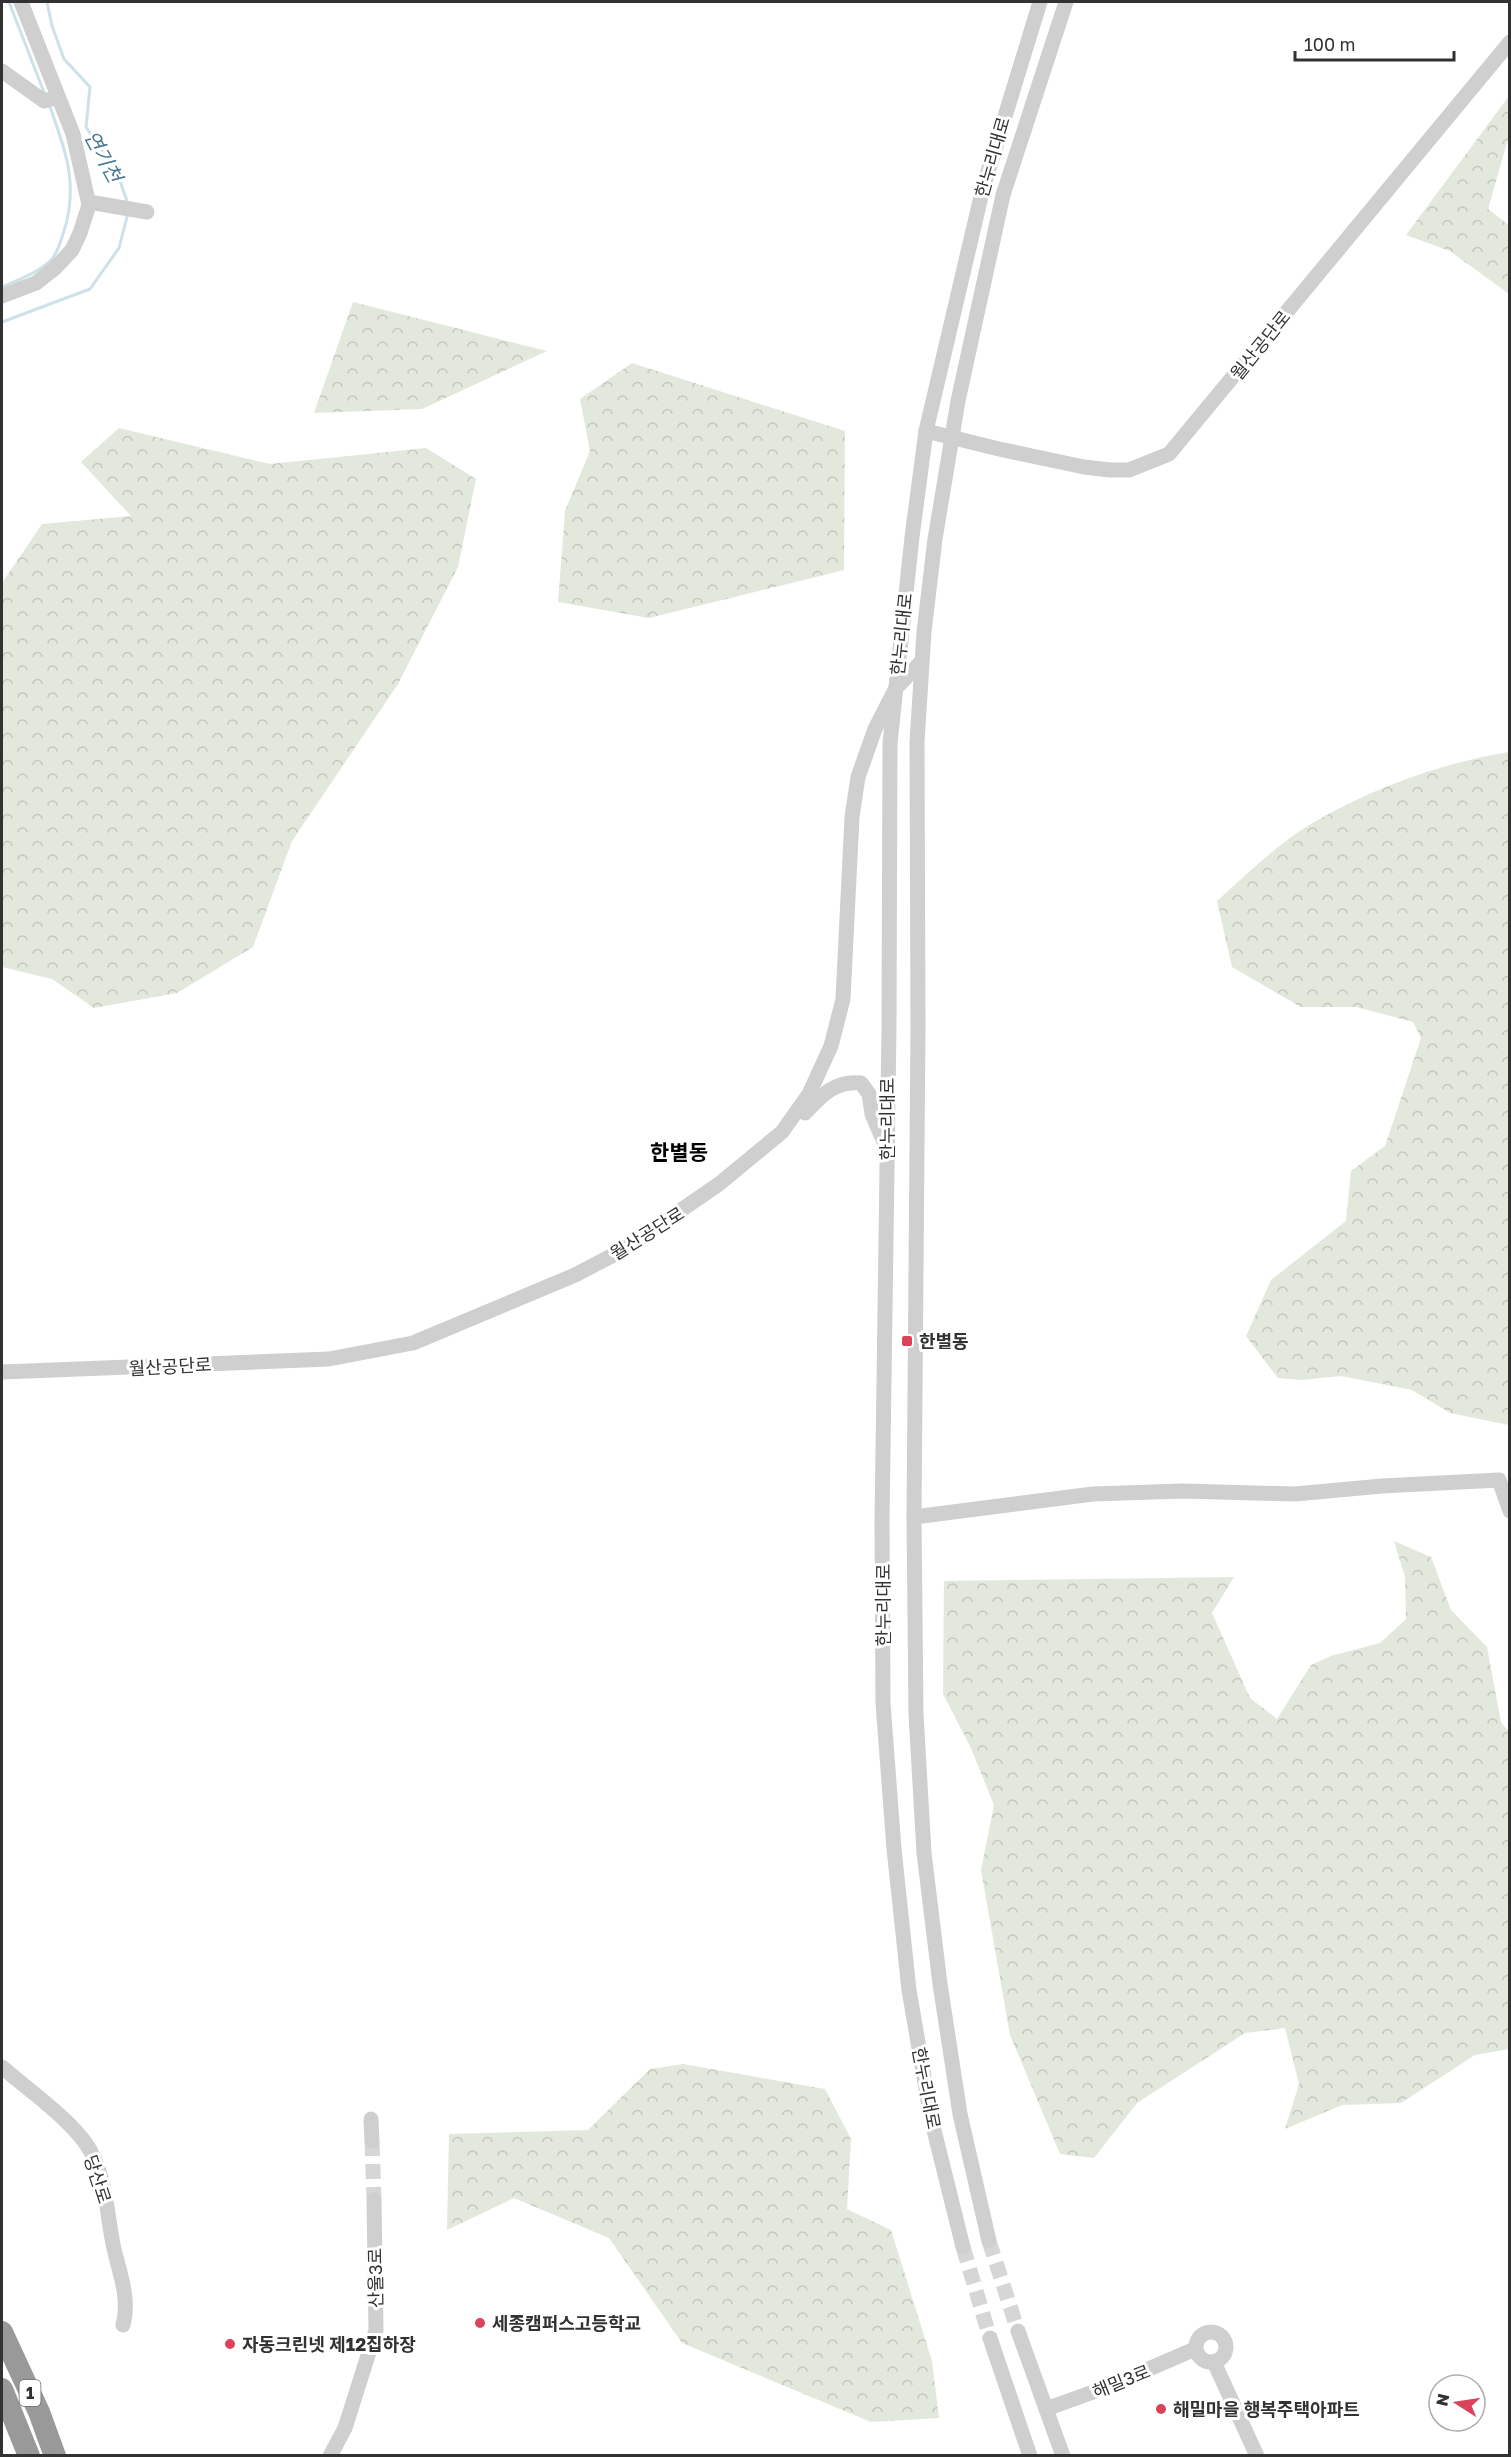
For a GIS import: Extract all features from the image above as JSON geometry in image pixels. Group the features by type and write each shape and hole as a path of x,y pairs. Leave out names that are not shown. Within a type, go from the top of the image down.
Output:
{"highway":[{"name":"1","path":"2,2332 39,2412 55,2456"},
{"name":"1","path":"2,2389 30,2456"}],"street":[{"path":"2,296 36,283 55,268 72,250 92,204 73,134 51,99 21,2"},
{"name":"한누리대로","path":"963,2247 931,2118 909,1990 894,1849 883,1703 882,1522 890,742 926,431 983,188 1040,2"},
{"name":"한누리대로","path":"989,2241 960,2114 940,1984 924,1853 916,1714 914,1517 918,1053 917,742 921,662 935,539 951,437 1004,195 1066,2"},
{"name":"월산공단로","path":"926,431 1084,467 1110,470 1130,470 1169,454 1509,42"},
{"path":"2,71 51,99"},
{"path":"92,204 147,212"},
{"name":"월산공단로","path":"2,1372 328,1359 413,1343 574,1275 623,1250 719,1184 782,1132 809,1094 831,1046 843,999 852,817 858,777 875,729 896,688 921,662"},
{"path":"782,1132 795,1124 821,1096 836,1085 850,1082 861,1083 869,1094 872,1114 887,1150"},
{"path":"914,1517 1093,1494 1183,1491 1295,1494 1382,1486 1498,1480 1509,1511"},
{"name":"당산로","path":"2,2067 51,2109 91,2151 108,2208 127,2309 123,2325"},
{"path":"371,2119 372,2141"},
{"name":"산울3로","path":"330,2456 345,2428 376,2330 374,2200"},
{"path":"1018,2331 1063,2456"},
{"path":"1204,2333 1219,2334 1226,2347 1223,2357 1214,2362 1200,2359 1195,2349 1197,2340 1204,2333"},
{"path":"990,2338 1030,2456"},
{"name":"해밀3로","path":"1046,2409 1107,2387 1195,2349"},
{"path":"1214,2362 1257,2456"}],"green space":[{"path":"1509,96 1509,136 1488,209 1509,225 1509,294 1450,251 1406,235"},
{"path":"353,302 547,351 422,409 314,413"},
{"path":"632,363 845,431 844,570 649,618 558,602 565,511 590,451 580,399"},
{"path":"119,428 270,464 426,448 476,479 458,567 398,684 292,841 253,947 177,993 94,1008 52,979 2,967 2,583 42,524 131,516 81,462"},
{"path":"1510,752 1509,1425 1450,1413 1412,1390 1341,1376 1301,1380 1278,1378 1246,1336 1271,1280 1346,1221 1351,1171 1385,1146 1421,1038 1413,1022 1356,1007 1301,1007 1232,967 1217,901 1289,838 1338,809 1385,787 1434,770"},
{"path":"1394,1541 1431,1557 1451,1610 1487,1647 1501,1722 1509,1732 1509,2049 1475,2055 1401,2103 1342,2105 1285,2129 1299,2084 1285,2028 1245,2033 1137,2103 1094,2158 1060,2154 1010,2035 981,1870 994,1805 970,1746 943,1694 944,1581 1234,1577 1212,1613 1250,1698 1277,1719 1311,1665 1331,1656 1380,1643 1406,1619 1405,1577"},
{"path":"683,2064 825,2089 851,2139 847,2209 891,2230 932,2361 939,2418 871,2422 682,2343 609,2238 514,2198 447,2230 449,2134 588,2130 650,2069"}],"waterway":[{"path":"9,2 45,95"},
{"name":"연기천","path":"47,2 52,26 64,59 90,87 86,127 119,178 128,204"},
{"path":"2,287 46,265 57,250 64,231 68,214 70,182 65,151 49,104"},
{"name":"연기천","path":"2,322 90,289 119,248 128,213"}],"tunnel":[{"path":"372,2141 374,2200"},
{"path":"989,2241 1018,2331"},
{"path":"963,2247 990,2338"}],"place":[{"name":"한별동","path":"907,1341"},
{"name":"세종캠퍼스고등학교","path":"480,2323"},
{"name":"자동크린넷 제12집하장","path":"230,2344"},
{"name":"해밀마을 행복주택아파트","path":"1161,2409"}],"district":[{"name":"한별동","path":"679,1152"}]}
